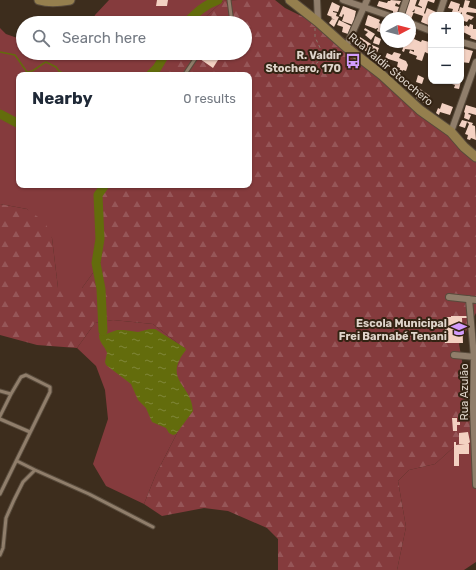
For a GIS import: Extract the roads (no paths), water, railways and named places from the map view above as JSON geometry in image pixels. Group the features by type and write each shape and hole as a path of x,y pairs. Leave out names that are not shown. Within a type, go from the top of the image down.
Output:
{"main road":[{"path":"39,0 58,2 70,0"},
{"name":"Rua Valdir Stocchero","path":"290,0 382,75 420,110 451,132 464,147 476,157"}],"street":[{"path":"317,0 318,22"},
{"path":"343,0 380,13"},
{"path":"346,47 365,8 367,0"},
{"path":"402,12 406,0"},
{"path":"440,12 444,0"},
{"path":"416,25 428,30"},
{"path":"464,43 476,46"},
{"path":"451,132 476,62"},
{"path":"449,297 473,300"},
{"name":"Rua Azulão","path":"473,300 475,357 473,407 476,485"},
{"path":"454,356 475,357"}],"lane":[{"path":"230,1 231,16"},
{"path":"186,72 194,60"},
{"path":"0,494 50,392 50,387 24,375 21,376 0,418 30,432"},
{"path":"0,391 11,394"},
{"path":"16,461 89,494 153,527"},
{"path":"0,555 3,548 6,518 23,482 35,470"}],"water":[{"path":"155,329 186,350 179,360 177,375 188,394 193,411 176,434 173,435 169,433 166,428 152,422 146,408 138,400 131,384 106,365 105,362 107,353 99,338 99,335 103,331 106,334 117,330 138,332"}],"waterway":[{"path":"194,16 204,7 218,0"},
{"path":"0,52 16,56"},
{"path":"19,60 27,72"},
{"path":"153,72 162,60"},
{"path":"27,72 32,71 46,62 56,67 61,72"},
{"path":"0,114 16,122"},
{"path":"103,188 98,195 100,239 96,263 101,289 103,331"}],"place":[{"name":"R. Valdir Stochero, 170","path":"353,61"},
{"name":"Escola Municipal Frei Barnabé Tenani","path":"459,329"}]}
